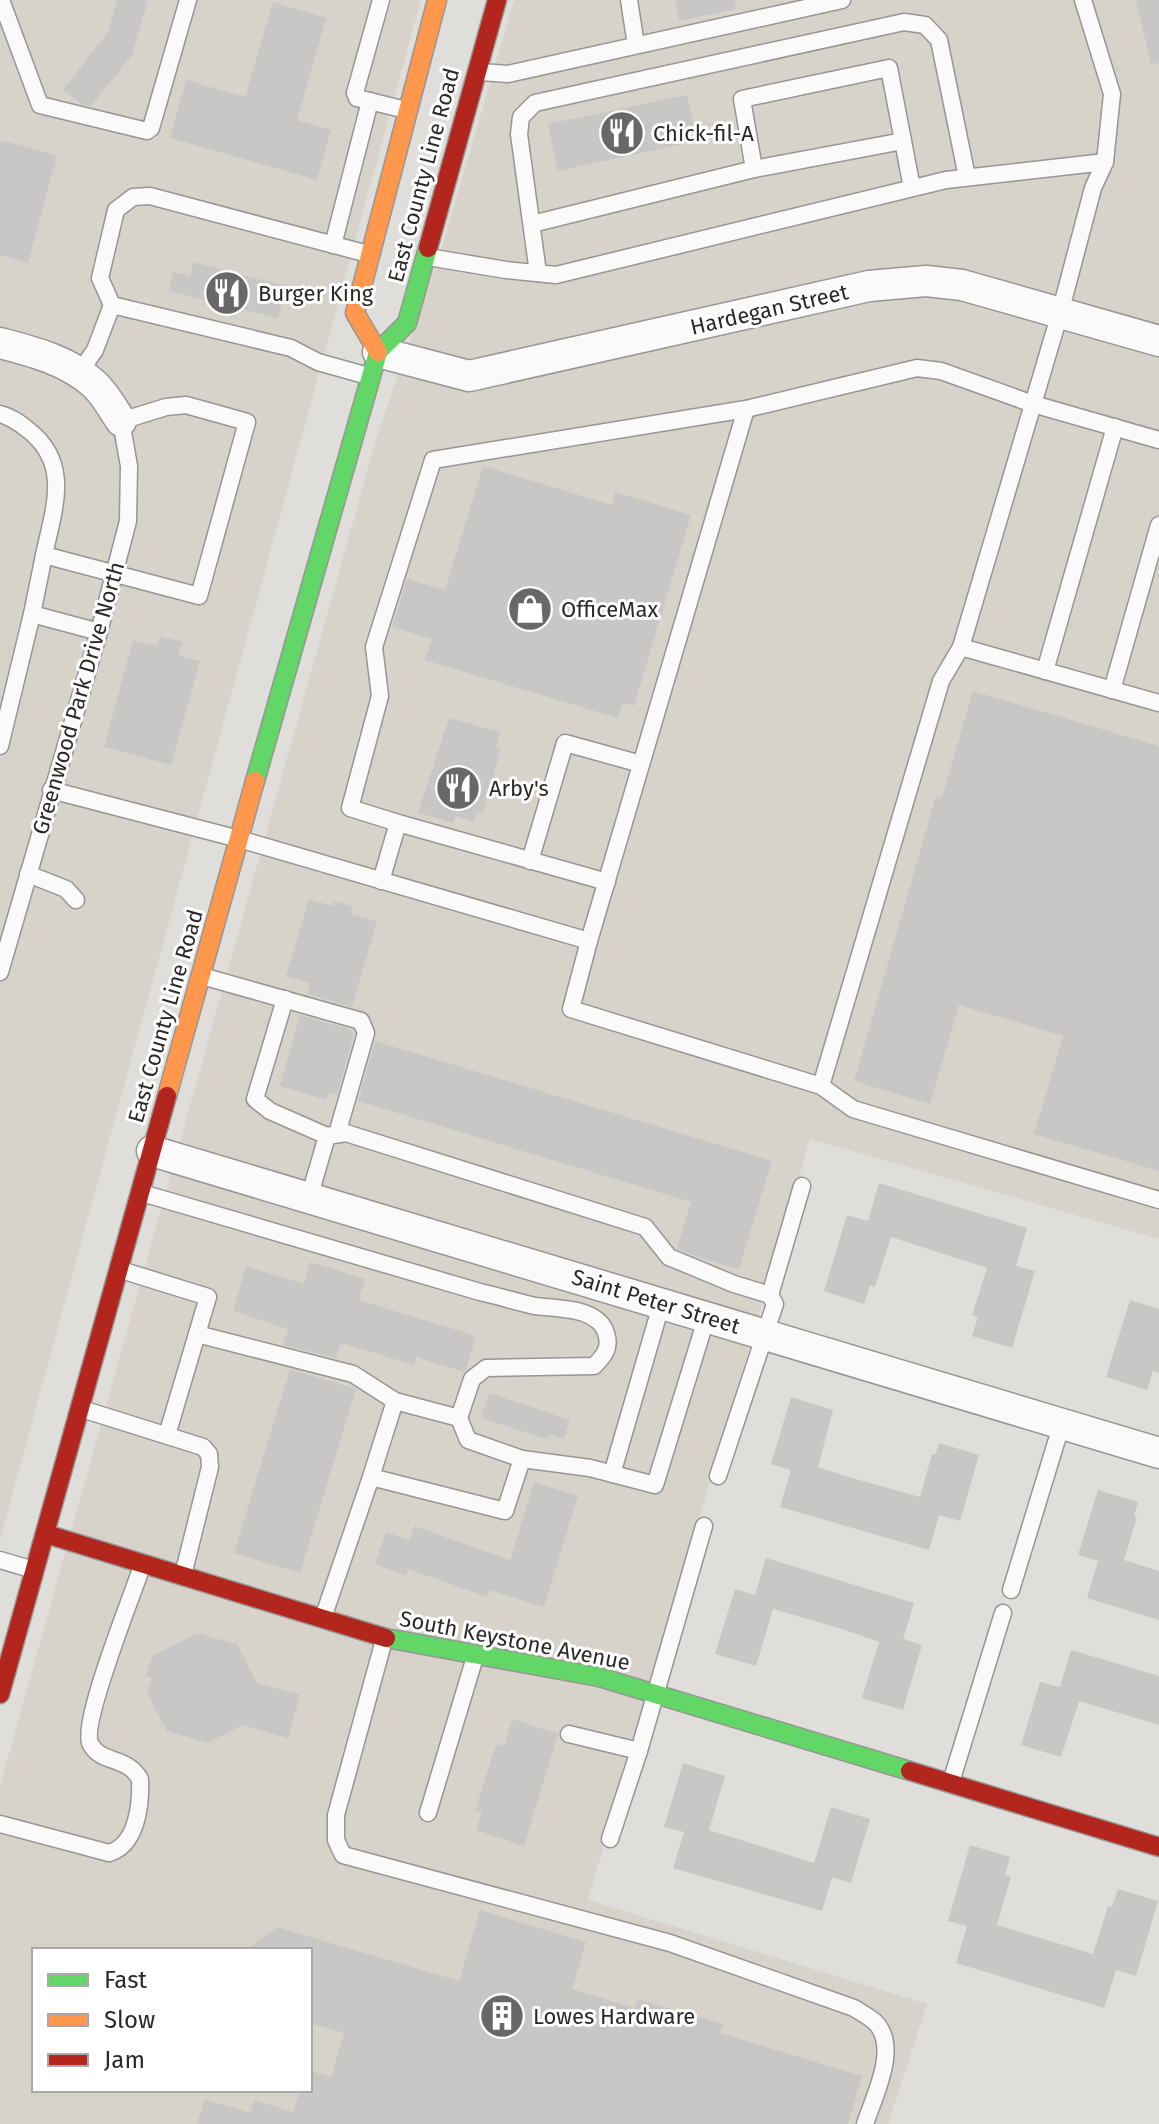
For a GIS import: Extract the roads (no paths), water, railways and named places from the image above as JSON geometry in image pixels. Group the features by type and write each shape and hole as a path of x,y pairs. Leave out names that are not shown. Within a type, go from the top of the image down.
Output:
{"main road":[{"name":"East County Line Road","path":"0,1694 375,365 407,323 497,0"},
{"name":"East County Line Road","path":"375,365 355,313 433,1"},
{"name":"South Keystone Avenue","path":"46,1534 385,1638 599,1677 1159,1847"}],"street":[{"name":"Hardegan Street","path":"375,365 469,376 854,289 926,281 962,285 1159,341"},
{"path":"0,343 41,353 68,365 95,385 121,421"},
{"name":"Saint Peter Street","path":"152,1151 1159,1453"}],"lane":[{"path":"1,0 40,105 147,131 151,128 188,0"},
{"path":"381,0 355,93 357,98 406,110"},
{"path":"629,0 636,45"},
{"path":"476,72 508,74 842,0"},
{"path":"821,1086 941,681 961,647 1060,313 1093,188 1105,162 1112,94 1083,0"},
{"path":"538,273 519,134 521,117 535,103 904,22 925,25 939,40 967,177"},
{"path":"754,169 742,99 889,68 912,188"},
{"path":"333,245 370,101"},
{"path":"532,224 754,169 903,141"},
{"path":"425,257 556,275 912,188 967,177 1105,162"},
{"path":"79,373 95,350 112,305 100,278 116,210 133,197 150,196 369,254"},
{"path":"112,305 291,348 318,362 375,365"},
{"path":"607,882 350,808 380,696 374,647 433,460 746,409 917,368 941,371 1033,404 1159,440"},
{"path":"44,555 199,596 247,422 186,405 166,407 121,421"},
{"path":"746,409 571,1009 821,1086 853,1109 1159,1200"},
{"path":"0,414 12,417 43,441 52,459 58,492 0,746"},
{"name":"Greenwood Park Drive North","path":"0,972 99,632 128,521 129,466 121,421"},
{"path":"1045,671 1115,427"},
{"path":"1112,690 1159,525"},
{"path":"32,614 99,632"},
{"path":"961,647 1159,703"},
{"path":"530,861 565,743 641,764"},
{"path":"51,790 239,839 589,941"},
{"path":"381,881 398,823"},
{"path":"28,874 66,889 76,900"},
{"path":"201,976 361,1021 366,1033 309,1198"},
{"path":"285,999 255,1099 270,1111 332,1135 346,1133 645,1227 669,1257 770,1295 775,1304 718,1476"},
{"path":"770,1295 802,1186"},
{"path":"140,1193 480,1292 592,1316 602,1323 608,1337 607,1353 594,1366 486,1368 472,1379 459,1418 468,1440 522,1459 590,1468 655,1485 707,1316"},
{"path":"119,1269 208,1297 167,1435"},
{"path":"612,1474 662,1302"},
{"path":"197,1334 353,1374 395,1401 459,1418"},
{"path":"322,1619 395,1401"},
{"path":"80,1409 203,1447 209,1454 210,1467 182,1576"},
{"path":"1011,1590 1062,1423"},
{"path":"371,1477 505,1511 522,1459"},
{"path":"610,1839 639,1751 704,1526"},
{"path":"0,1560 36,1571"},
{"path":"0,1824 109,1853 124,1845 132,1833 140,1779 128,1764 99,1754 88,1738 101,1683 142,1564"},
{"path":"951,1784 1003,1613"},
{"path":"385,1638 336,1815 336,1840 343,1855 670,1943 854,2008 876,2023 886,2043 886,2057 865,2124"},
{"path":"428,1813 475,1655"},
{"path":"569,1734 639,1751"}],"place":[{"name":"Chick-fil-A","path":"622,133"},
{"name":"Burger King","path":"227,293"},
{"name":"OfficeMax","path":"530,609"},
{"name":"Arby's","path":"458,788"},
{"name":"Lowes Hardware","path":"502,2016"}]}
